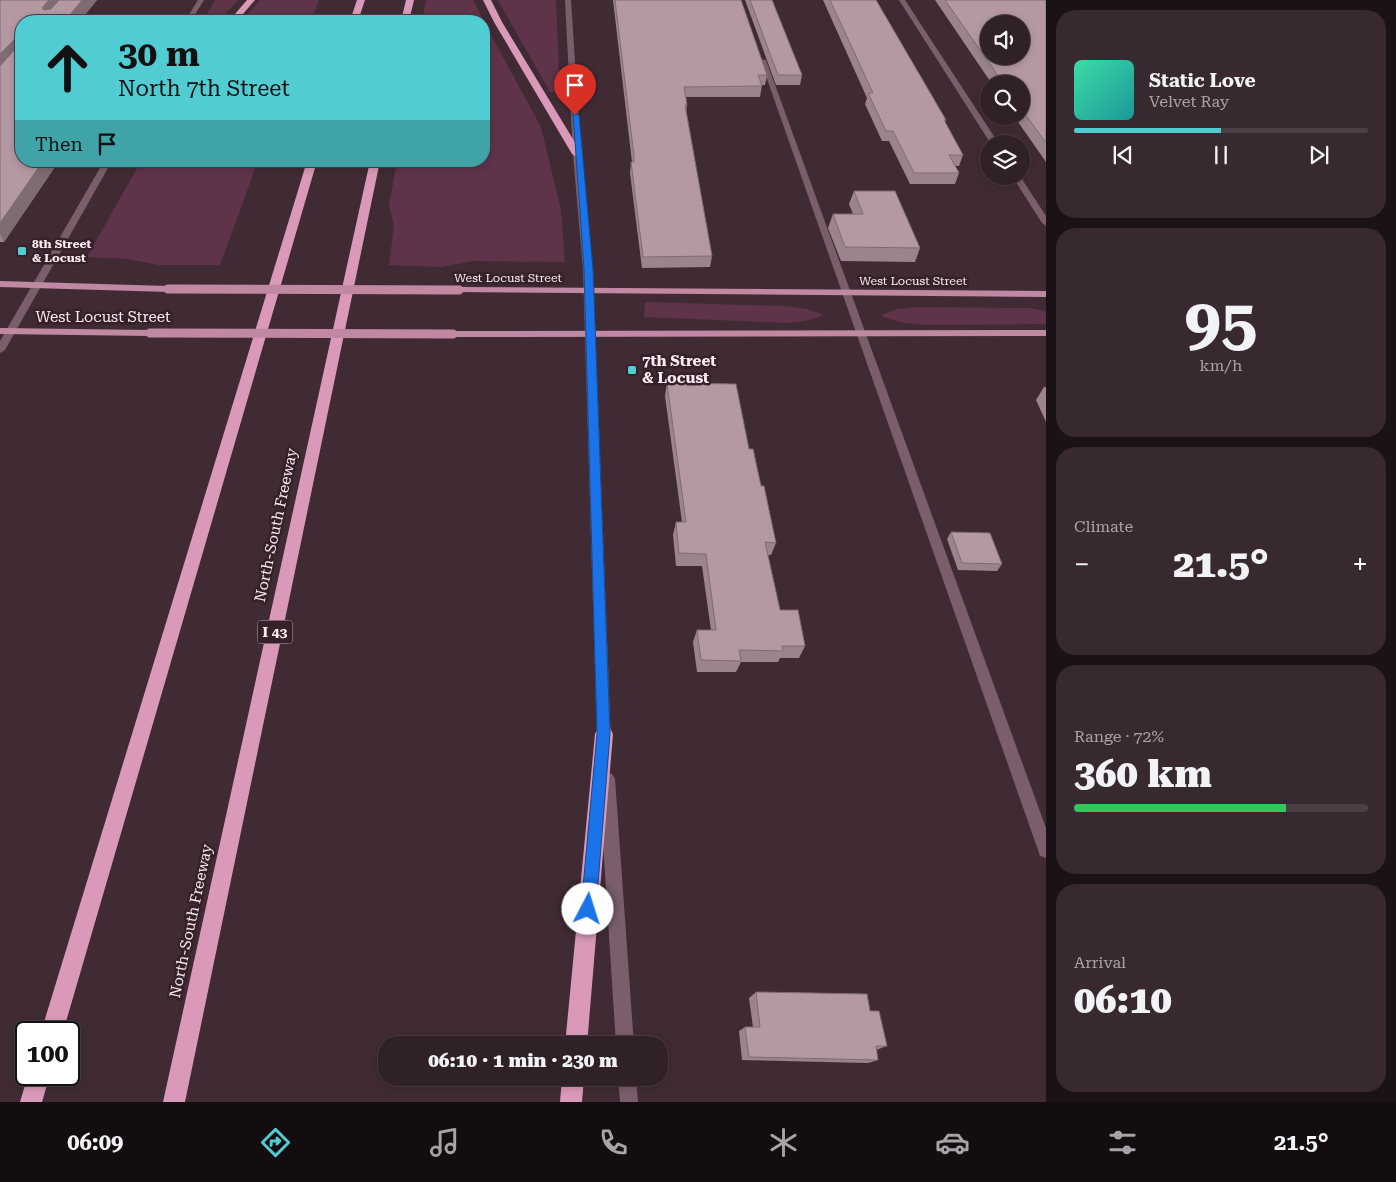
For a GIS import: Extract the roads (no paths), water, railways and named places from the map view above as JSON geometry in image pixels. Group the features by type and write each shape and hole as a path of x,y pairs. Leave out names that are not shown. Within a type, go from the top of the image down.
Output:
{"highway":[{"path":"238,15 251,0"},
{"path":"356,15 360,0"},
{"path":"406,15 410,0"},
{"path":"487,0 498,22 577,154"},
{"path":"55,1021 310,167"},
{"name":"North-South Freeway","path":"174,1102 374,167"},
{"path":"577,1036 604,734"},
{"path":"31,1102 36,1086"},
{"path":"571,1102 572,1086"}],"main road":[{"name":"West Locust Street","path":"0,284 168,288 1046,294"},
{"name":"West Locust Street","path":"5,331 454,334 1046,333"}],"street":[{"path":"192,15 201,0"},
{"path":"568,0 577,154 589,290 604,734 624,1036"},
{"path":"902,0 989,135"},
{"path":"757,47 1046,850"},
{"path":"0,350 5,331 38,284 105,167"},
{"path":"1022,185 1046,223"},
{"path":"628,1086 629,1102"}],"place":[{"name":"8th Street & Locust","path":"22,251"},
{"name":"7th Street & Locust","path":"632,370"}]}
